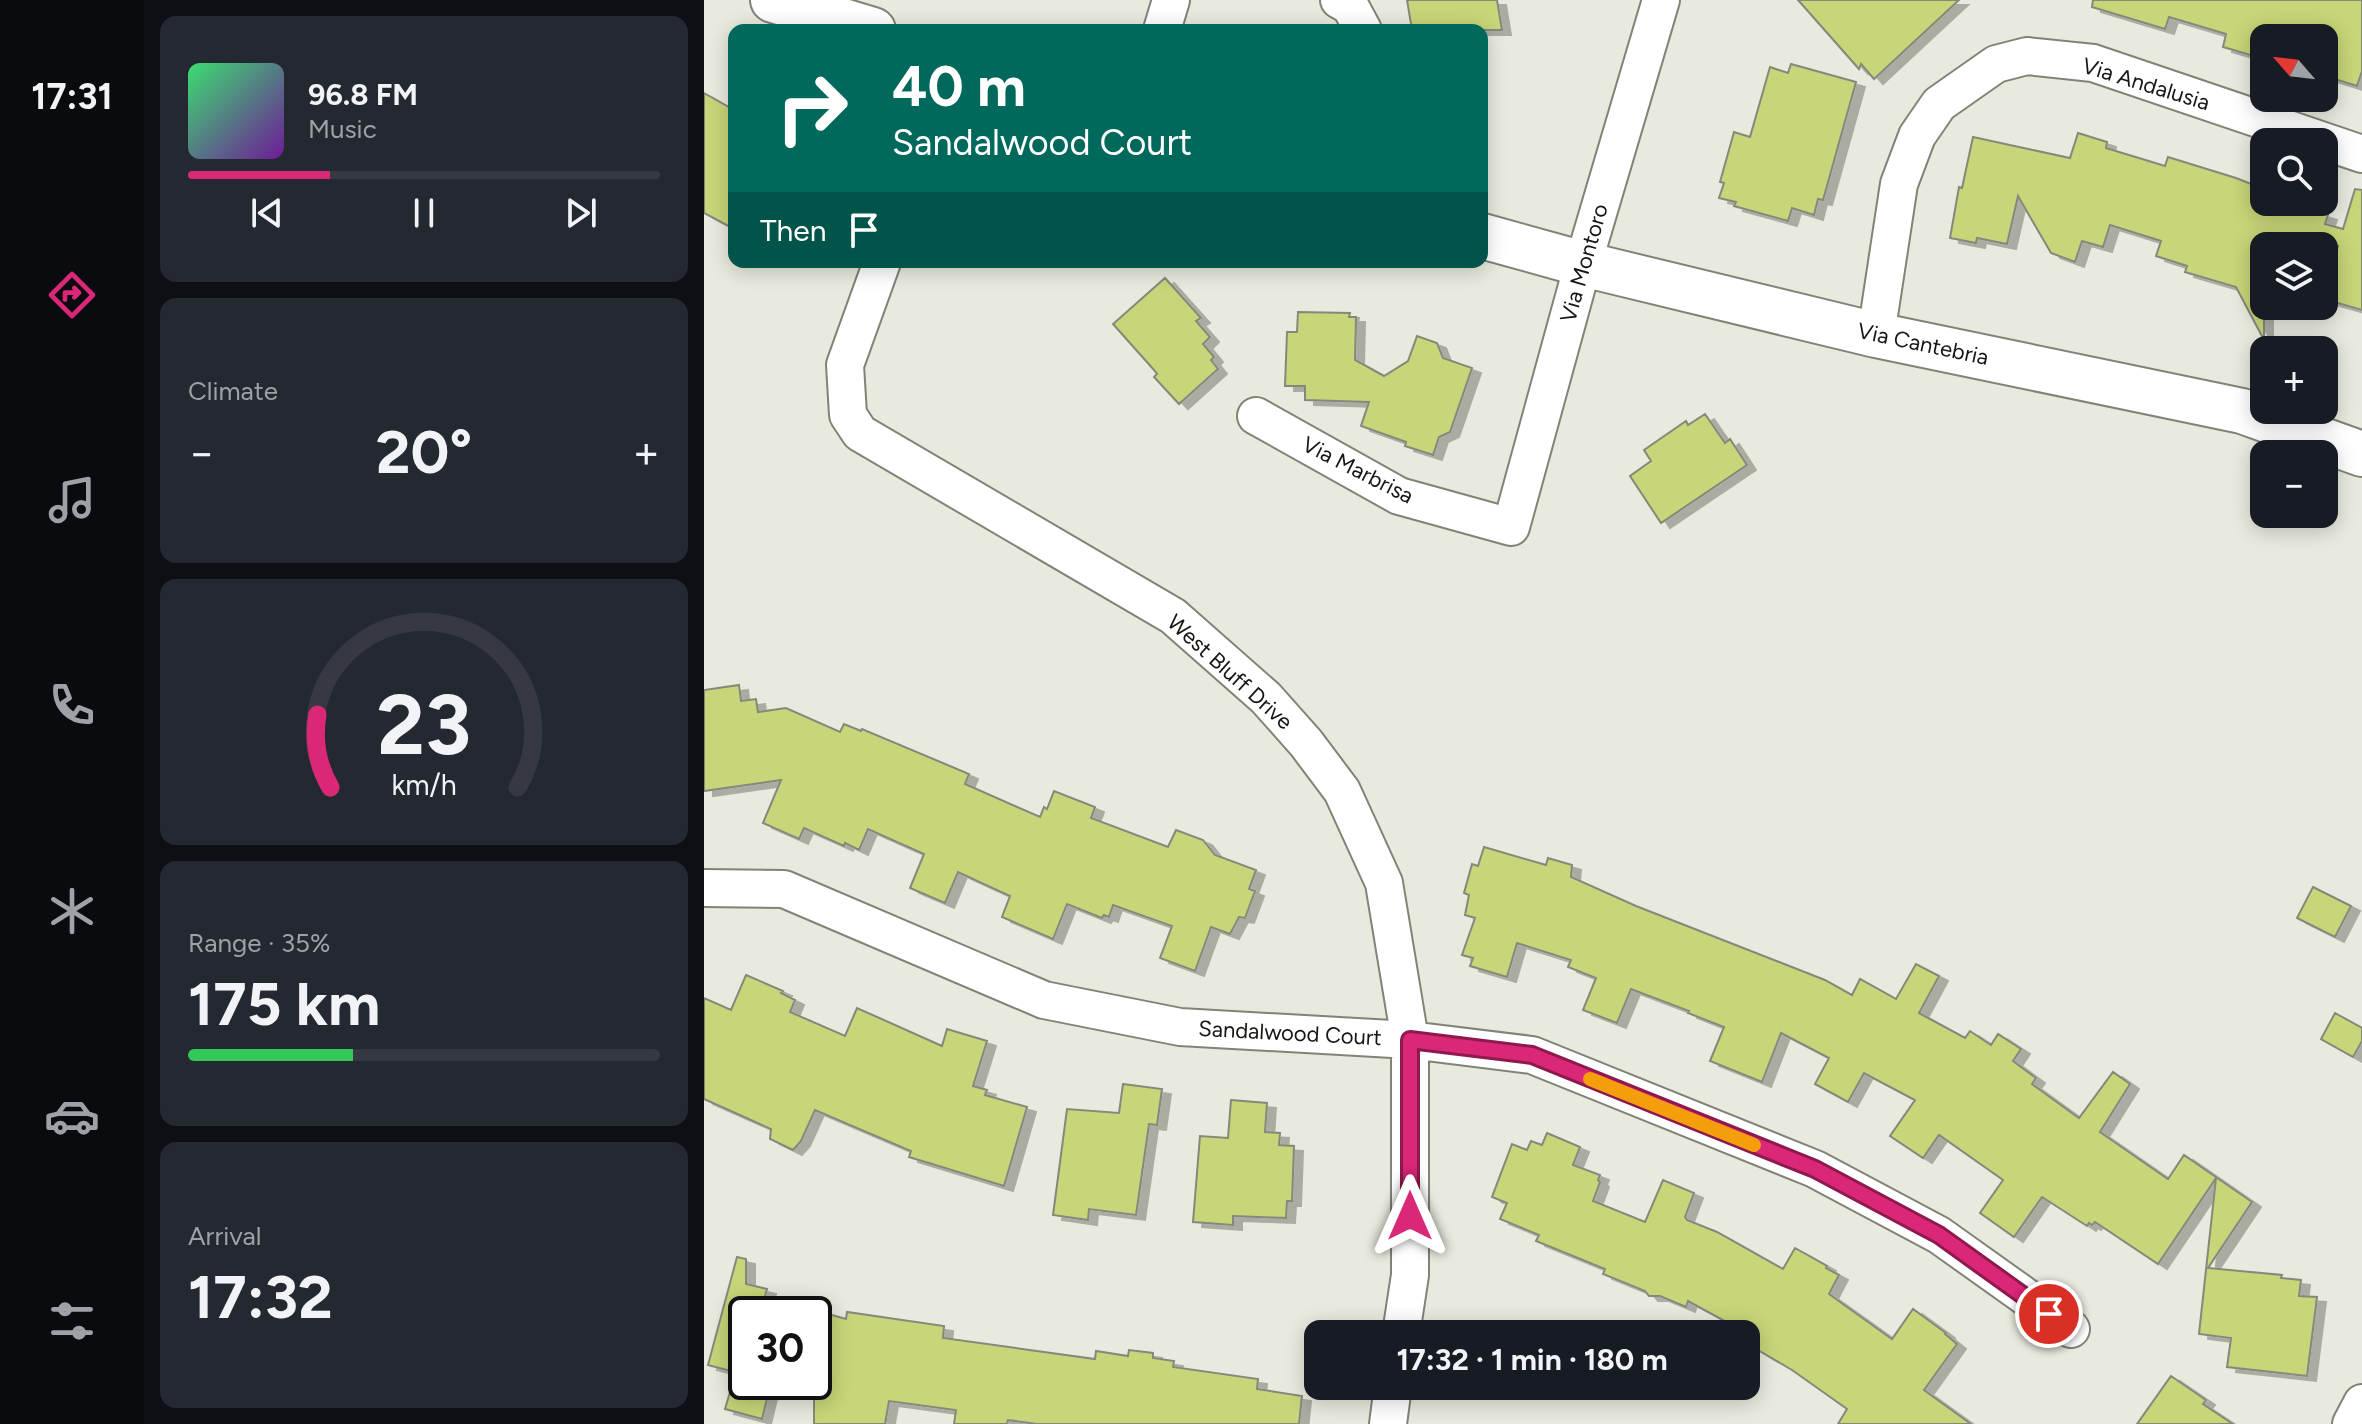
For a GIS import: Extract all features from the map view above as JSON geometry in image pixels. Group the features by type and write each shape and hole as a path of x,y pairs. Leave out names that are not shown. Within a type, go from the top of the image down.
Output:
{"main road":[{"path":"773,0 863,18"},
{"name":"Via Cantebria","path":"1488,238 1583,264 1876,335 2242,411 2362,454"}],"street":[{"path":"1164,24 1171,0"},
{"path":"1339,0 1350,6 1360,24"},
{"name":"Via Montoro","path":"1511,527 1583,264 1661,0"},
{"name":"Via Andalusia","path":"1876,335 1899,184 1917,136 1939,104 1996,64 2027,56 2093,63 2362,154"},
{"name":"West Bluff Drive","path":"880,268 845,365 848,415 860,433 1173,616 1266,698 1306,743 1342,791 1384,883 1410,1040 1410,1275 1403,1320"},
{"name":"Via Marbrisa","path":"1256,416 1399,496 1511,527"},
{"name":"Sandalwood Court","path":"705,888 784,889 1044,1000 1180,1027 1410,1040 1532,1055 1815,1169 1939,1235 2071,1329"},
{"path":"1388,1424 1391,1400"},
{"path":"2351,1424 2362,1403"}],"building":[{"path":"1407,0 1497,0 1502,30 1488,30 1488,24 1411,24"},
{"path":"1798,0 1959,0 1874,79 1861,64 1859,69"},
{"path":"2093,0 2362,0 2362,71 2357,86 2338,80 2338,24 2250,24 2250,55 2223,47 2226,34 2169,17 2165,29 2092,7"},
{"path":"1791,64 1856,82 1823,200 1818,199 1814,215 1792,208 1788,221 1734,206 1736,202 1719,198 1724,183 1720,182 1734,132 1750,137 1770,67 1788,73"},
{"path":"704,93 728,107 728,226 704,213"},
{"path":"2078,133 2107,142 2106,148 2165,166 2168,157 2250,184 2250,216 2328,216 2325,224 2343,229 2355,189 2362,190 2362,310 2338,303 2338,232 2250,232 2250,314 2236,287 2185,272 2187,266 2156,256 2161,241 2110,225 2103,247 2082,241 2075,262 2051,253 2018,196 2007,244 1977,238 1976,243 1950,238 1959,187 1962,188 1973,137 2070,158"},
{"path":"1165,278 1201,318 1196,321 1210,337 1203,344 1214,357 1211,360 1218,369 1179,404 1113,324"},
{"path":"1298,312 1350,313 1349,317 1356,317 1355,360 1384,376 1408,361 1417,336 1437,343 1443,358 1472,368 1450,432 1439,437 1433,455 1361,426 1369,402 1305,400 1305,386 1285,386 1287,332 1297,332"},
{"path":"2253,320 2264,320 2262,336"},
{"path":"1705,414 1725,443 1730,439 1747,465 1661,523 1630,476 1651,461 1644,450 1686,421 1688,425"},
{"path":"739,685 741,701 756,699 758,712 786,708 840,732 844,724 862,729 969,774 965,784 1040,817 1054,791 1095,807 1091,818 1168,847 1176,830 1203,840 1215,855 1256,870 1249,889 1255,891 1245,918 1239,917 1230,934 1211,927 1195,971 1160,958 1172,926 1113,905 1109,917 1104,915 1102,918 1067,904 1053,939 1002,917 1010,896 958,872 945,903 910,888 924,854 868,829 859,850 804,828 799,839 763,823 781,780 704,791 704,690"},
{"path":"1484,847 1546,865 1548,858 1572,865 1571,877 1636,906 1825,980 1852,995 1860,979 1896,999 1916,964 1939,976 1919,1013 1965,1038 1970,1031 1991,1045 1998,1034 2021,1049 2013,1061 2036,1078 2032,1084 2079,1118 2113,1072 2130,1084 2100,1132 2168,1179 2184,1155 2252,1202 2208,1268 2282,1275 2281,1278 2301,1280 2299,1296 2317,1297 2307,1376 2227,1367 2231,1338 2199,1334 2216,1178 2158,1264 2095,1222 2087,1226 2042,1197 2014,1237 1980,1213 2003,1180 1939,1135 1923,1158 1890,1136 1915,1100 1864,1073 1848,1102 1815,1084 1829,1058 1781,1033 1762,1082 1710,1061 1724,1027 1689,1011 1631,989 1617,1023 1583,1010 1596,978 1568,967 1571,960 1517,943 1507,977 1470,966 1473,958 1462,955 1475,918 1465,915 1469,895 1464,893 1472,864 1478,866"},
{"path":"2313,887 2351,906 2335,937 2297,918"},
{"path":"746,975 783,991 781,993 795,1000 790,1012 845,1036 857,1008 942,1046 947,1029 987,1041 973,1086 987,1090 985,1095 1027,1107 1004,1186 909,1157 911,1151 815,1110 801,1141 793,1150 770,1139 771,1129 704,1099 704,998 731,1010"},
{"path":"2335,1013 2362,1028 2362,1041 2353,1057 2321,1039"},
{"path":"1123,1084 1162,1089 1157,1125 1149,1124 1136,1215 1089,1209 1088,1220 1053,1215 1067,1109 1119,1113"},
{"path":"1231,1100 1267,1103 1265,1132 1280,1133 1279,1145 1294,1146 1292,1201 1287,1201 1286,1218 1233,1216 1233,1225 1193,1222 1200,1136 1228,1138"},
{"path":"1547,1133 1580,1147 1573,1165 1600,1175 1593,1201 1645,1222 1663,1180 1694,1193 1685,1217 1687,1220 1717,1232 1783,1269 1795,1248 1839,1275 1829,1294 1892,1339 1913,1309 1957,1344 1924,1390 1971,1424 1838,1424 1847,1409 1760,1351 1760,1320 1723,1320 1688,1301 1686,1307 1660,1296 1649,1296 1645,1291 1603,1274 1605,1269 1536,1241 1539,1235 1500,1219 1507,1203 1492,1197 1512,1144 1527,1150 1531,1141 1542,1145"},
{"path":"737,1257 746,1259 746,1284 767,1289 765,1296 728,1296 728,1370 708,1365"},
{"path":"847,1312 944,1326 943,1338 1095,1359 1096,1351 1128,1356 1129,1350 1153,1353 1153,1358 1174,1361 1173,1367 1258,1379 1257,1389 1302,1396 1299,1424 1037,1424 1008,1420 1007,1424 954,1424 956,1410 889,1401 885,1424 814,1424 814,1400 832,1400 832,1315 846,1319"},
{"path":"2171,1376 2206,1400 2203,1404 2233,1424 2137,1424"},
{"path":"728,1399 767,1400 762,1419 725,1409"}],"slow traffic":[{"path":"1590,1079 1754,1145"}],"route":[{"path":"1410,1216 1410,1040 1532,1055 1815,1169 1939,1235 2049,1314"}]}
